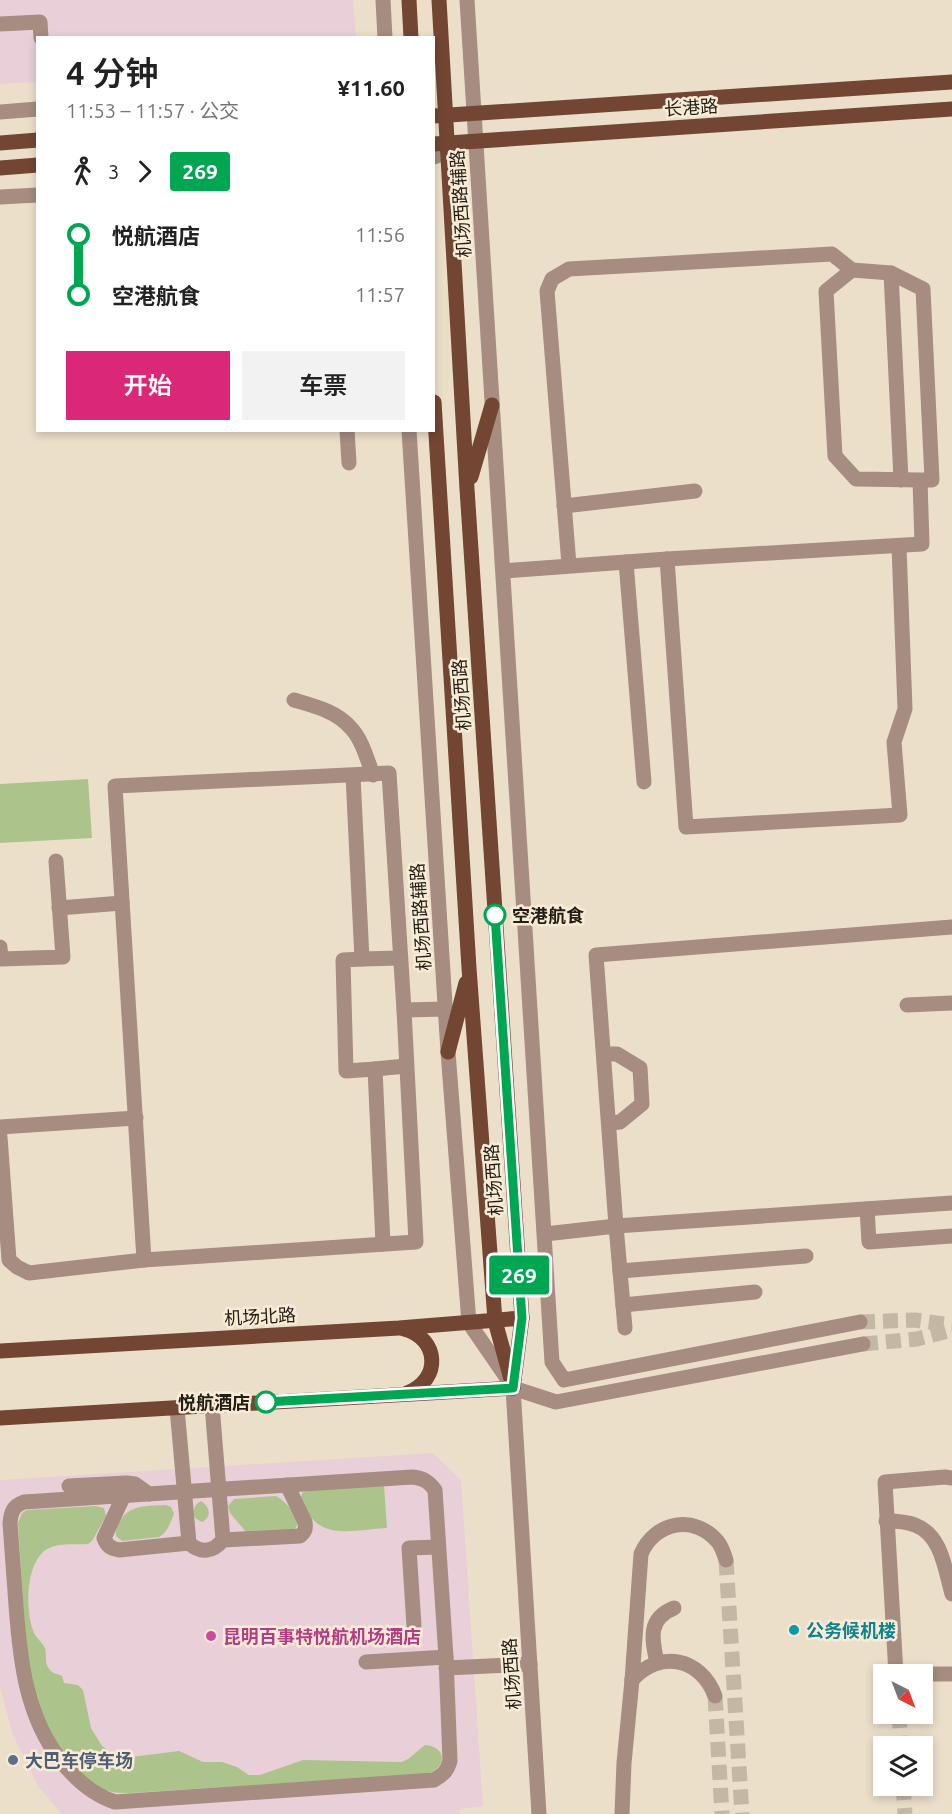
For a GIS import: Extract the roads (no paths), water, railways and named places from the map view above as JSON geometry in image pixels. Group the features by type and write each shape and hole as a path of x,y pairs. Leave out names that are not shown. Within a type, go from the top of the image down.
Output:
{"main road":[{"path":"409,0 411,36"},
{"name":"机场西路","path":"440,0 440,149 467,489 522,1318 513,1388"},
{"name":"长港路","path":"440,110 474,113 952,82"},
{"name":"长港路","path":"440,149 476,141 952,109"},
{"path":"0,143 36,140"},
{"path":"0,168 36,165"},
{"path":"467,489 492,405"},
{"name":"机场西路","path":"435,418 469,968 495,1321 513,1388"},
{"path":"448,1052 469,968"},
{"name":"机场北路","path":"0,1351 399,1328 522,1318"},
{"path":"399,1328 416,1332 427,1344 432,1360 428,1376 417,1389 402,1395"},
{"path":"0,1418 513,1388"}],"street":[{"path":"383,0 385,36"},
{"name":"机场西路辅路","path":"467,0 552,1362 564,1380 860,1322"},
{"path":"0,24 40,22 41,36"},
{"path":"0,112 36,109"},
{"path":"0,197 36,195"},
{"path":"569,565 547,291 552,279 569,269 832,254 852,270 891,273 923,289 932,480 856,479 835,456 826,291 852,270"},
{"path":"891,273 901,480"},
{"path":"347,432 349,463"},
{"name":"机场西路辅路","path":"409,432 448,1052 469,1323 513,1388"},
{"path":"503,571 626,561 922,544 920,480"},
{"path":"564,506 695,490"},
{"path":"667,559 686,827 900,815 894,742 905,709 899,546"},
{"path":"626,561 644,782"},
{"path":"294,700 325,709 350,726 362,745 373,775"},
{"path":"0,1137 9,1260 29,1273 144,1260 416,1242 389,773 115,786 144,1260"},
{"path":"353,776 362,959"},
{"path":"0,947 1,959 63,957 56,861"},
{"path":"59,908 122,903"},
{"path":"625,1328 596,955 952,927"},
{"path":"400,958 342,960 346,1071 406,1066"},
{"path":"907,1005 952,1003"},
{"path":"404,1010 446,1009"},
{"path":"604,1054 617,1054 640,1068 642,1104 620,1122 609,1123"},
{"path":"375,1070 383,1244"},
{"path":"0,1127 136,1118"},
{"path":"545,1234 952,1203"},
{"path":"867,1209 869,1242 952,1236"},
{"path":"620,1271 806,1256"},
{"path":"623,1305 755,1292"},
{"path":"513,1388 556,1402 863,1344"},
{"name":"机场西路","path":"513,1388 539,1814"},
{"path":"177,1408 189,1543 202,1551 218,1546 223,1540 212,1405"},
{"path":"412,1477 423,1478 435,1490 446,1662 450,1761 448,1770 443,1776 434,1780 115,1802 85,1787 68,1771 47,1741 28,1694 19,1653 11,1514 13,1509 24,1502 287,1485 412,1477"},
{"path":"895,1664 885,1482 952,1478"},
{"path":"69,1486 126,1483 135,1484 149,1494"},
{"path":"223,1540 300,1536 306,1528 306,1522 287,1485"},
{"path":"124,1495 104,1538 106,1544 111,1548 119,1550 189,1543"},
{"path":"886,1521 916,1525 931,1536 939,1549 952,1594"},
{"path":"622,1814 641,1554 649,1539 663,1528 688,1525 714,1538 720,1545 726,1560"},
{"path":"414,1626 410,1548 438,1547"},
{"path":"657,1663 652,1641 654,1627 661,1615 674,1608"},
{"path":"632,1680 639,1672 657,1663 678,1661 698,1670 705,1677 715,1696"},
{"path":"366,1662 530,1664"},
{"path":"933,1674 952,1674"}],"tunnel":[{"path":"860,1322 915,1320 952,1325"},
{"path":"863,1344 917,1339 952,1330"},
{"path":"726,1560 742,1814"},
{"path":"715,1696 722,1814"},
{"path":"900,1724 900,1736"},
{"path":"904,1796 905,1814"}],"place":[{"name":"空港航食","path":"495,915"},
{"name":"悦航酒店","path":"266,1402"},
{"name":"公务候机楼","path":"794,1630"},
{"name":"昆明百事特悦航机场酒店","path":"211,1636"},
{"name":"大巴车停车场","path":"13,1760"}]}
